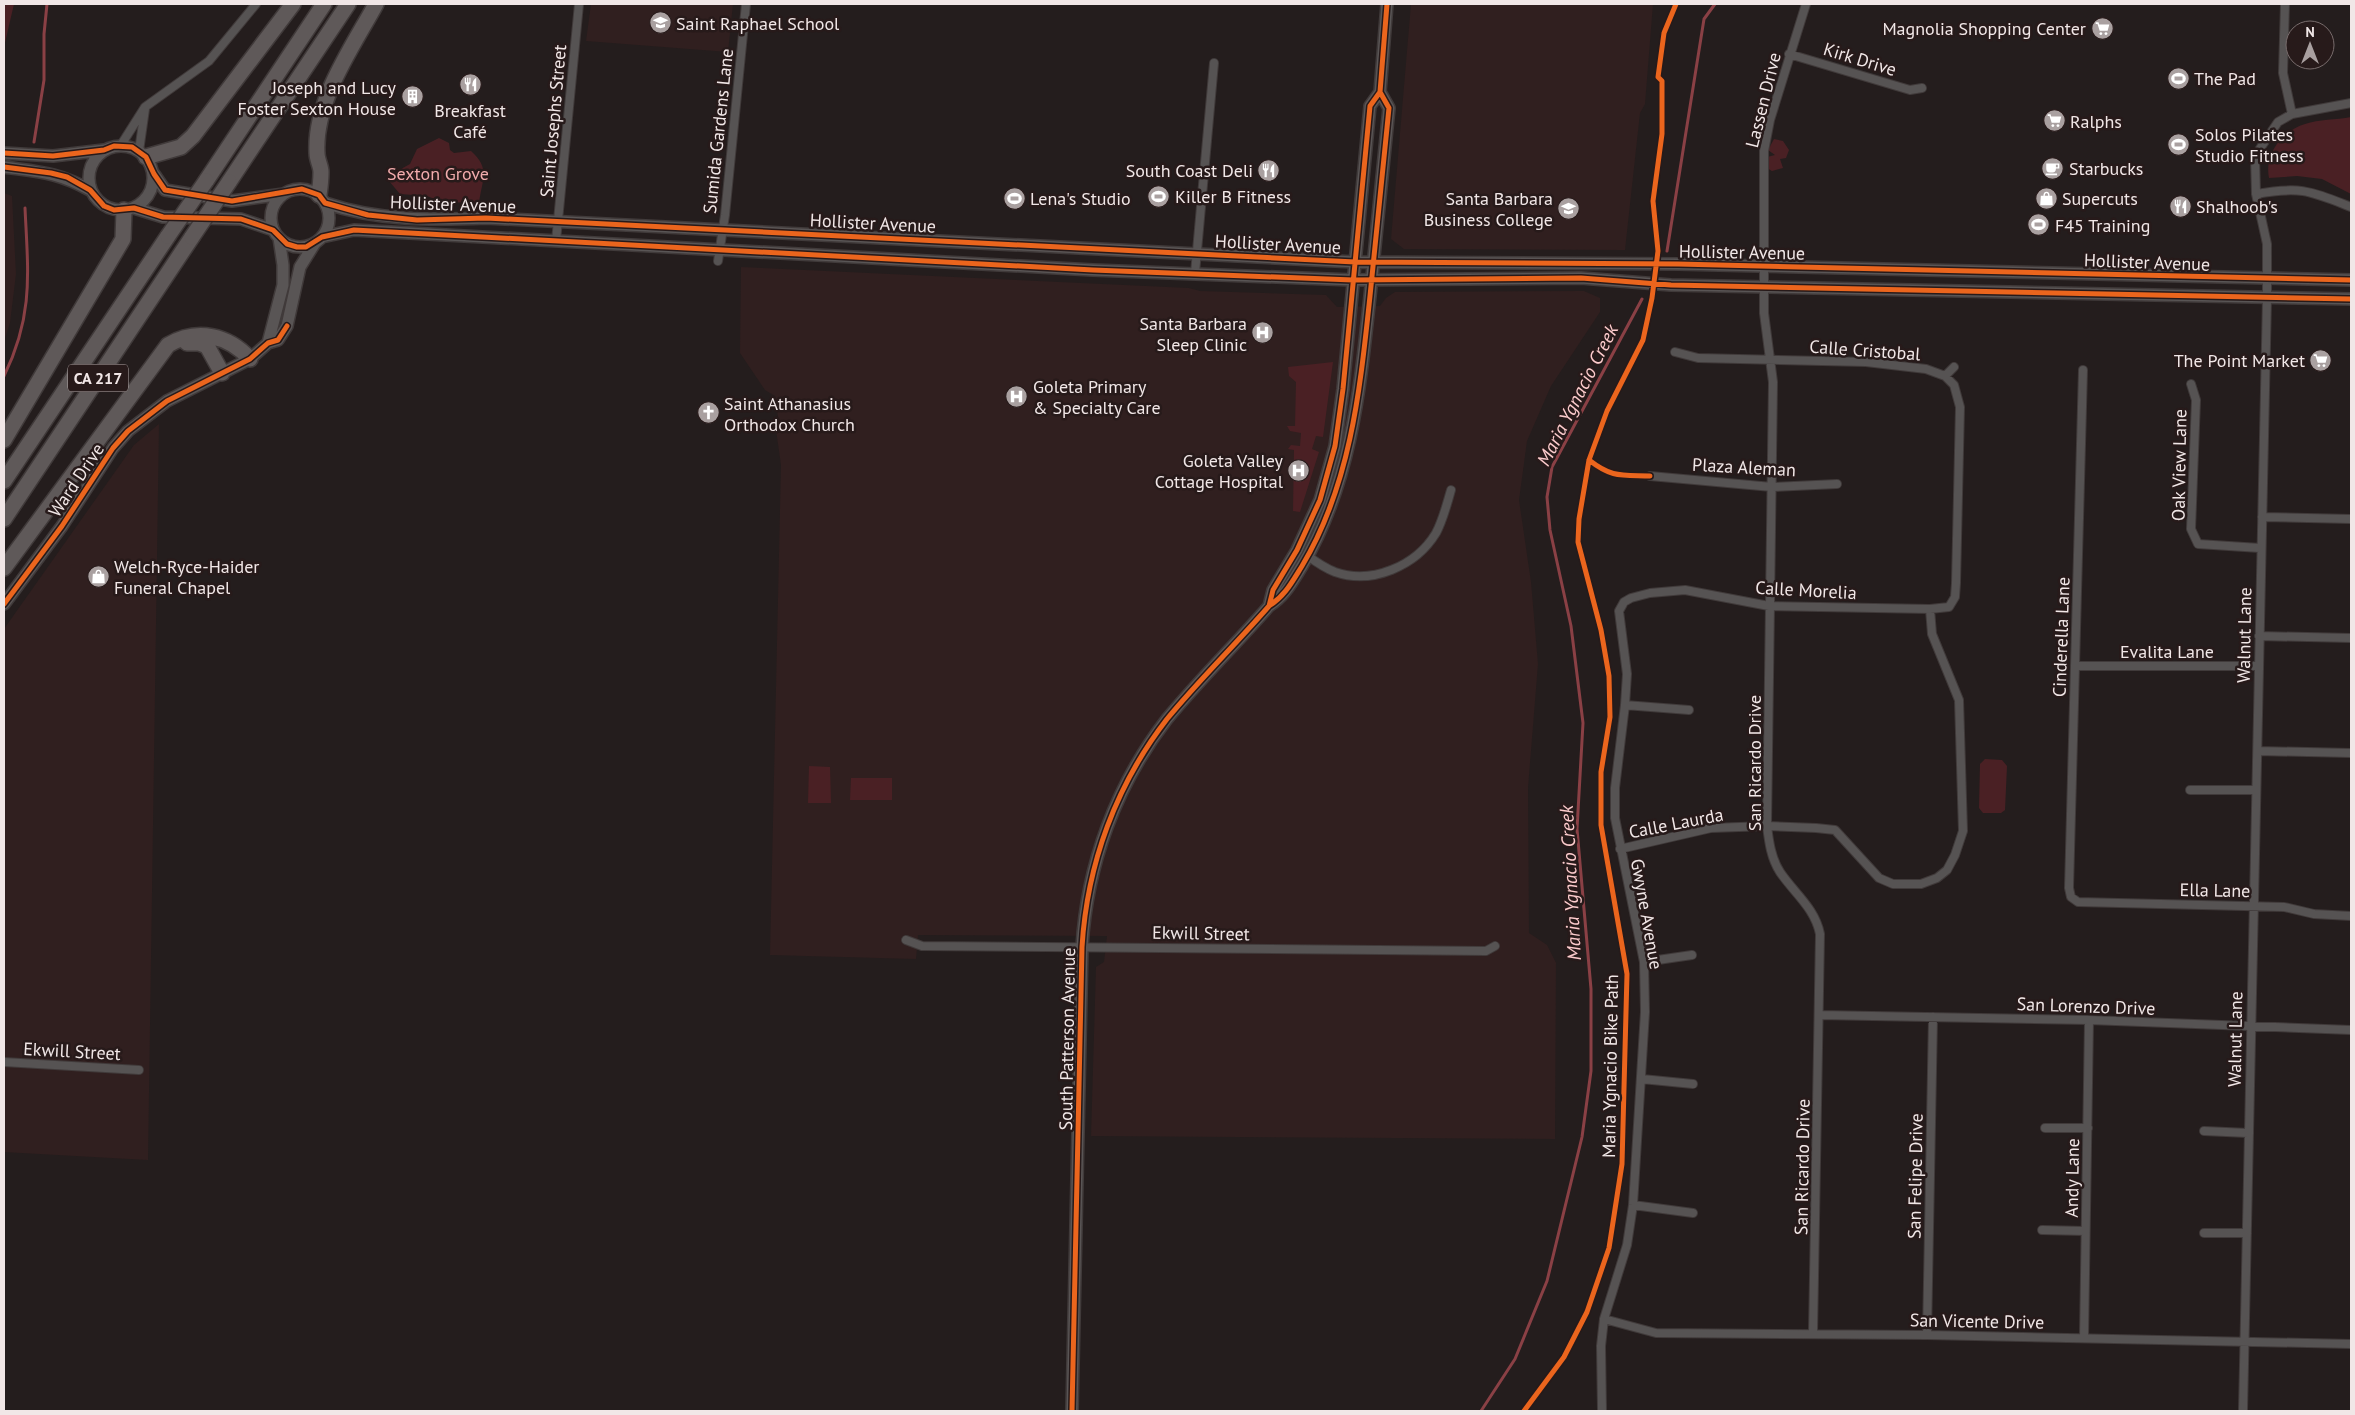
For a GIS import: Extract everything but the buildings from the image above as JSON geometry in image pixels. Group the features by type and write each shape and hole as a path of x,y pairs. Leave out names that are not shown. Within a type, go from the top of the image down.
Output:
{"highway":[{"path":"143,154 181,147 193,136 293,4"},
{"name":"CA 217","path":"4,481 324,4"},
{"name":"CA 217","path":"4,519 348,4"},
{"path":"322,199 321,171 317,154 320,128 329,94 344,60 376,4"},
{"path":"4,440 123,239 129,209"},
{"path":"4,568 153,362 168,345 176,340 203,334 228,342 250,359"},
{"path":"164,351 190,342 207,346 222,373"}],"main road":[{"name":"South Patterson Avenue","path":"1269,606 1274,590 1312,517 1330,469 1344,389 1370,106 1380,92 1387,4"},
{"name":"South Patterson Avenue","path":"1072,1411 1082,947 1087,903 1096,859 1117,803 1130,776 1167,720 1269,606 1283,597 1308,556 1330,506 1354,425 1372,280 1389,108 1380,92"},
{"path":"4,153 53,156 121,146 143,154 165,190 232,202 284,194 302,189 322,199 330,220 319,240 297,247 287,244 276,234 241,220 163,217 129,209 104,206 90,190 67,177 4,167"},
{"path":"90,190 88,179 90,168 95,158 104,150"},
{"path":"129,209 149,194 154,174"},
{"path":"268,343 283,285 283,265 272,210 276,201 284,194"},
{"name":"Hollister Avenue","path":"322,199 368,215 417,220 486,218 1356,262 1678,264 2351,280"},
{"name":"Hollister Avenue","path":"319,240 354,230 1353,280 1580,278 1671,285 2351,300"},
{"name":"Ward Drive","path":"4,604 62,526 113,448 128,431 167,401 250,359 268,343 278,340 287,326 300,267 319,240"}],"street":[{"path":"121,146 145,107 208,61 256,4"},
{"name":"Saint Josephs Street","path":"556,241 579,4"},
{"name":"Sumida Gardens Lane","path":"718,261 746,4"},
{"name":"Lassen Drive","path":"1764,266 1764,151 1770,120 1806,4"},
{"path":"2285,4 2284,73 2292,114"},
{"name":"Kirk Drive","path":"1789,54 1910,90 1922,88"},
{"path":"1195,273 1214,63"},
{"name":"Walnut Lane","path":"2243,1411 2250,1026 2258,751 2260,548 2267,298 2267,244 2256,194 2255,156 2278,122 2292,114 2351,103"},
{"path":"143,154 145,107"},
{"path":"2256,194 2291,188 2312,192 2351,207"},
{"name":"San Ricardo Drive","path":"1764,266 1765,325 1773,382 1767,826 1770,850 1778,870 1817,921 1820,934 1814,1334"},
{"name":"Calle Cristobal","path":"1675,352 1698,358 1866,362 1926,369 1945,376"},
{"path":"1930,609 1949,607 1955,597 1960,407 1954,385 1945,376 1954,367"},
{"name":"Cinderella Lane","path":"2078,902 2071,897 2069,888 2083,370"},
{"name":"Oak View Lane","path":"2190,384 2196,400 2191,528 2198,544 2260,548"},
{"name":"Plaza Aleman","path":"1650,476 1772,488 1837,484"},
{"path":"1308,556 1336,572 1349,574 1372,575 1395,569 1419,554 1436,533 1451,490"},
{"path":"2262,517 2351,519"},
{"name":"Calle Morelia","path":"1624,602 1650,593 1684,590 1769,606 1930,609"},
{"name":"Gwyne Avenue","path":"1602,1411 1601,1346 1604,1319 1626,1245 1633,1205 1645,1012 1644,962 1615,818 1615,788 1626,705 1627,674 1619,616 1619,611 1624,602"},
{"name":"Calle Laurda","path":"1620,848 1711,828 1767,826 1835,830 1879,878 1893,884 1921,884 1937,878 1947,870 1955,855 1963,831 1959,700 1932,634 1930,609"},
{"path":"2259,636 2351,638"},
{"name":"Evalita Lane","path":"2076,666 2259,666"},
{"path":"1626,705 1689,710"},
{"path":"2258,751 2351,754"},
{"path":"2190,790 2256,790"},
{"name":"Ella Lane","path":"2078,902 2284,907 2314,914 2351,916"},
{"name":"Ekwill Street","path":"906,940 922,946 1486,951 1495,946"},
{"path":"1644,962 1692,956"},
{"name":"San Lorenzo Drive","path":"1819,1015 2089,1020 2351,1030"},
{"name":"San Felipe Drive","path":"1927,1335 1933,1017"},
{"name":"Andy Lane","path":"2084,1338 2089,1020"},
{"name":"Ekwill Street","path":"4,1062 139,1070"},
{"path":"1642,1079 1693,1084"},
{"path":"2045,1128 2088,1128"},
{"path":"2204,1131 2248,1133"},
{"path":"1633,1205 1693,1214"},
{"path":"2042,1230 2085,1231"},
{"path":"2204,1233 2247,1233"},
{"name":"San Vicente Drive","path":"1604,1319 1656,1333 1927,1335 2351,1344"}],"shaded area":[{"name":"Saint Raphael School","path":"591,4 733,4 728,52 586,41"},
{"path":"1411,4 1653,4 1645,104 1640,113 1625,250 1404,249 1391,239"},
{"path":"4,193 12,196 16,274 10,323 4,341"},
{"path":"741,267 1189,288 1200,291 1326,295 1337,307 1380,306 1386,298 1395,292 1584,291 1600,298 1600,312 1551,386 1527,441 1519,500 1531,582 1538,664 1528,788 1529,933 1547,945 1556,963 1555,1139 1091,1136 1096,967 1104,962 1107,936 918,935 916,959 770,955 781,465 775,423 778,417 775,396 765,390 740,353"},
{"path":"159,424 148,1160 4,1152 4,629 134,445"}],"green space":[{"path":"4,4 14,4 4,47"},
{"path":"2351,117 2351,194 2322,179 2297,176 2269,178 2269,160 2272,152 2289,132 2310,122"},
{"name":"Sexton Grove","path":"439,138 449,143 450,150 454,153 471,151 481,163 484,175 479,203 442,202 427,196 400,194 389,181 387,173 389,169 401,169 410,164 417,149"},
{"path":"1774,139 1783,141 1789,150 1786,158 1780,159 1783,168 1772,171 1767,168 1767,157 1775,155 1768,150"},
{"path":"1333,362 1323,437 1316,436 1312,449 1319,452 1300,512 1293,511 1294,450 1288,449 1291,445 1300,446 1301,433 1290,431 1287,426 1295,426 1296,382 1289,376 1288,367"},
{"path":"1985,759 2002,760 2007,766 2005,810 2001,813 1983,813 1979,808 1980,764"},
{"path":"809,766 830,767 831,803 808,803"},
{"path":"851,778 892,778 892,800 850,800"}],"waterway":[{"path":"34,142 44,80 44,34 47,4"},
{"name":"Maria Ygnacio Creek","path":"1667,251 1704,19 1715,4"},
{"path":"4,376 14,354 25,313 28,273 25,208"},
{"name":"Maria Ygnacio Creek","path":"1481,1411 1515,1359 1547,1281 1582,1137 1591,1071 1591,989 1577,829 1583,723 1571,626 1550,530 1547,497 1552,467 1642,299"}],"cycle path":[{"path":"1269,606 1273,590 1297,550 1320,500 1335,446 1343,389 1370,106 1380,92 1387,4"},
{"name":"Maria Ygnacio Bike Path","path":"1524,1411 1564,1357 1587,1312 1609,1248 1622,1164 1627,974 1601,825 1601,772 1610,717 1609,676 1601,630 1578,542 1579,519 1589,460 1607,411 1643,340 1652,298 1658,251 1653,201 1662,134 1662,81 1658,77 1664,33 1676,4"},
{"path":"1072,1411 1082,947 1090,886 1107,827 1119,798 1149,744 1192,690 1288,588 1319,535 1332,502 1351,435 1362,366 1389,108 1380,92"},
{"path":"4,153 53,156 104,150 114,146 132,147 146,157 154,174 165,190 232,201 302,189 319,195 325,203 368,215 417,220 486,218 1355,262 1678,264 2351,280"},
{"path":"4,167 67,177 90,190 104,206 114,210 134,208 163,217 241,219 273,230 287,244 297,247 306,247 322,237 354,230 1093,270 1353,280 1581,278 1671,285 2351,299"},
{"path":"4,604 62,526 113,448 128,431 167,401 250,359 268,343 278,340 287,326"},
{"path":"1589,460 1611,473 1650,476"}],"place":[{"name":"Saint Raphael School","path":"660,23"},
{"name":"Magnolia Shopping Center","path":"2102,28"},
{"name":"The Pad","path":"2178,78"},
{"name":"Breakfast Café","path":"470,85"},
{"name":"Joseph and Lucy Foster Sexton House","path":"412,97"},
{"name":"Ralphs","path":"2054,121"},
{"name":"Solos Pilates Studio Fitness","path":"2179,144"},
{"name":"Starbucks","path":"2053,168"},
{"name":"South Coast Deli","path":"1269,170"},
{"name":"Killer B Fitness","path":"1159,196"},
{"name":"Lena's Studio","path":"1014,198"},
{"name":"Supercuts","path":"2046,198"},
{"name":"Shalhoob's","path":"2180,206"},
{"name":"Santa Barbara Business College","path":"1569,208"},
{"name":"F45 Training","path":"2039,225"},
{"name":"Santa Barbara Sleep Clinic","path":"1263,333"},
{"name":"The Point Market","path":"2321,360"},
{"name":"Goleta Primary & Specialty Care","path":"1017,396"},
{"name":"Saint Athanasius Orthodox Church","path":"708,413"},
{"name":"Goleta Valley Cottage Hospital","path":"1299,470"},
{"name":"Welch-Ryce-Haider Funeral Chapel","path":"98,576"}]}
